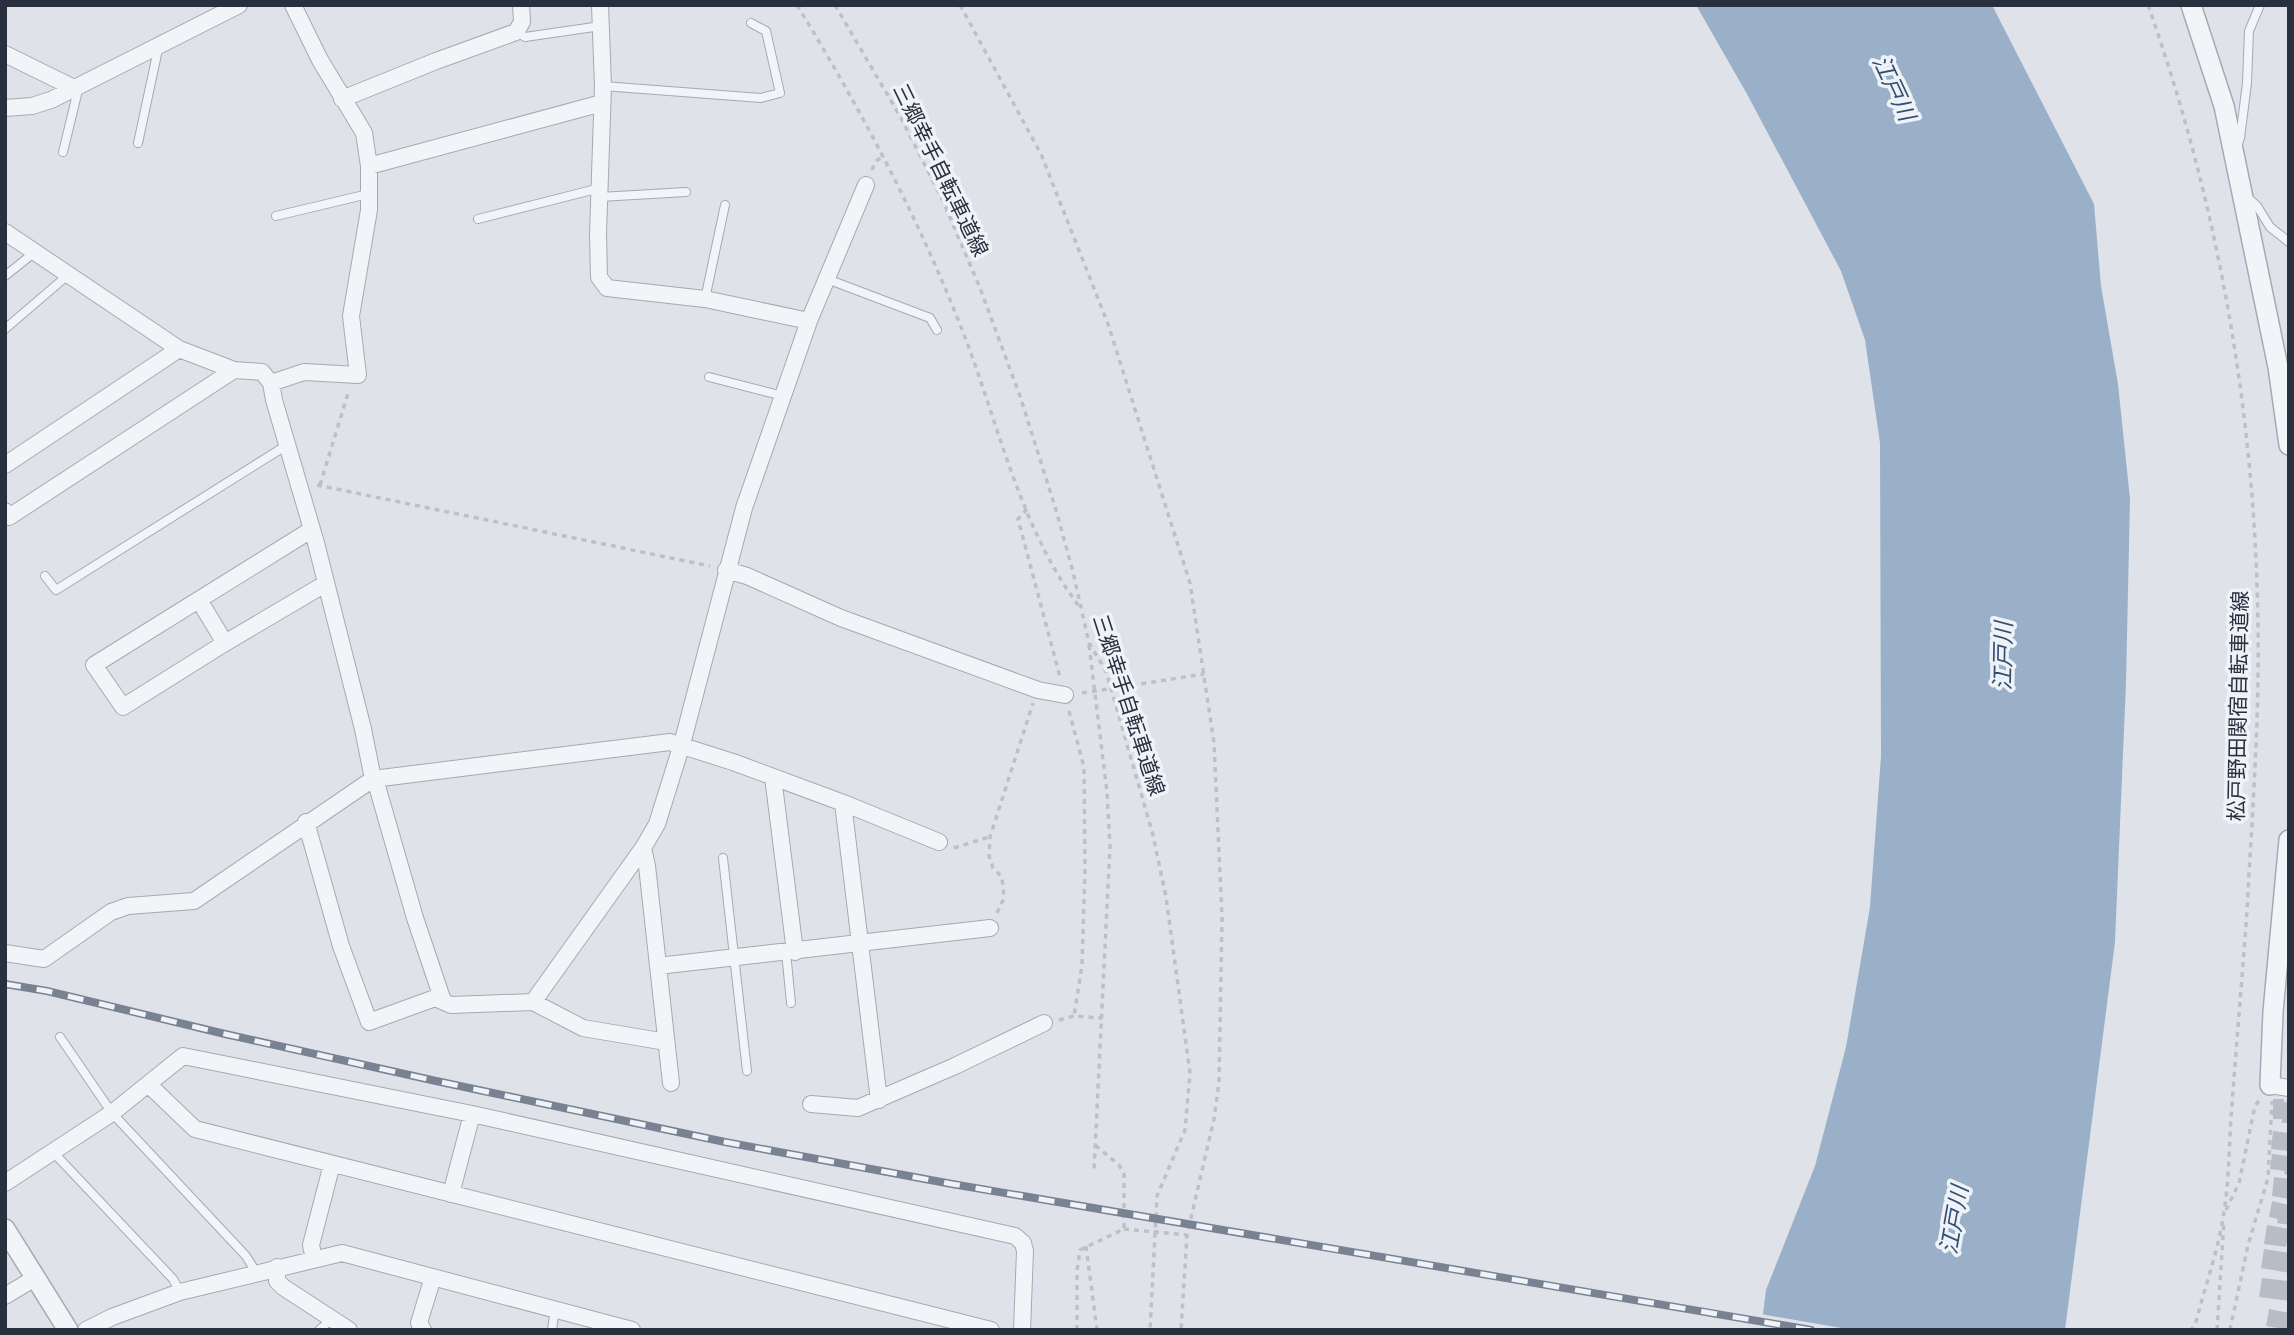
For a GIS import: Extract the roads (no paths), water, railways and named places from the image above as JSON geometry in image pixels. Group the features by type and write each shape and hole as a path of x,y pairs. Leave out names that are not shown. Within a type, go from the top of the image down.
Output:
{"street":[{"path":"5,108 32,106 51,100 239,5"},
{"path":"271,383 304,372 358,375 351,316 366,235 369,166 365,133 320,61 293,5"},
{"path":"342,99 516,32 523,22 521,5"},
{"path":"600,5 602,94 599,276 607,288 705,299 808,321"},
{"path":"2191,5 2221,95 2284,365 2289,445"},
{"path":"5,54 76,87"},
{"path":"369,166 602,94"},
{"path":"533,1002 643,848 657,824 682,744 744,508 808,321 866,185"},
{"path":"5,232 178,349 234,370 262,372 271,383 374,779 415,918 443,1001"},
{"path":"5,465 178,349"},
{"path":"5,511 9,517 234,370"},
{"path":"311,530 94,664 123,707 325,584"},
{"path":"726,570 747,576 841,618 1038,690 1065,695"},
{"path":"199,600 225,643"},
{"path":"5,953 44,959 111,912 128,906 194,901 306,822 374,779 670,742 682,744 843,803 939,842"},
{"path":"773,777 790,952"},
{"path":"843,803 879,1100"},
{"path":"306,822 341,946 369,1022 435,998 451,1005 533,1002 583,1028 666,1042"},
{"path":"2279,1087 2273,1012 2286,920 2289,840"},
{"path":"643,848 670,1083"},
{"path":"658,966 990,928"},
{"path":"811,1104 858,1108 1044,1023"},
{"path":"5,1183 112,1113 183,1056 472,1114 1015,1236 1023,1243 1025,1251 1022,1330"},
{"path":"148,1084 195,1129 991,1330"},
{"path":"451,1194 472,1114"},
{"path":"314,1259 311,1245 332,1164"},
{"path":"5,1229 68,1330"},
{"path":"86,1330 112,1317 180,1292 342,1253 630,1330"},
{"path":"277,1267 277,1281 325,1325 349,1330"},
{"path":"423,1330 419,1323 433,1277"},
{"path":"5,1297 36,1279"}],"lane":[{"path":"2234,153 2240,138 2247,83 2249,31 2260,5"},
{"path":"602,94 761,98 780,93 766,31 751,23"},
{"path":"516,32 525,37 601,26"},
{"path":"138,142 159,45"},
{"path":"63,152 76,87"},
{"path":"478,219 600,192 686,192"},
{"path":"276,216 368,194"},
{"path":"2244,195 2257,206 2270,227 2289,242"},
{"path":"705,299 725,205"},
{"path":"5,276 35,252"},
{"path":"5,329 68,275"},
{"path":"827,279 930,318 937,330"},
{"path":"709,377 783,397"},
{"path":"45,576 57,590 287,445"},
{"path":"723,858 747,1071"},
{"path":"790,952 791,1003"},
{"path":"60,1037 112,1113 246,1256 256,1272"},
{"path":"53,1152 173,1279 180,1292"},
{"path":"552,1330 555,1309"}],"water":[{"name":"江戸川","path":"1696,5 1992,5 2094,204 2101,286 2118,384 2130,499 2126,683 2115,942 2065,1330 1761,1330 1766,1290 1815,1166 1846,1047 1870,907 1881,756 1880,443 1865,340 1841,271 1747,94"}],"railway":[{"path":"5,984 47,991 436,1081 725,1142 952,1184 1811,1330"}]}
